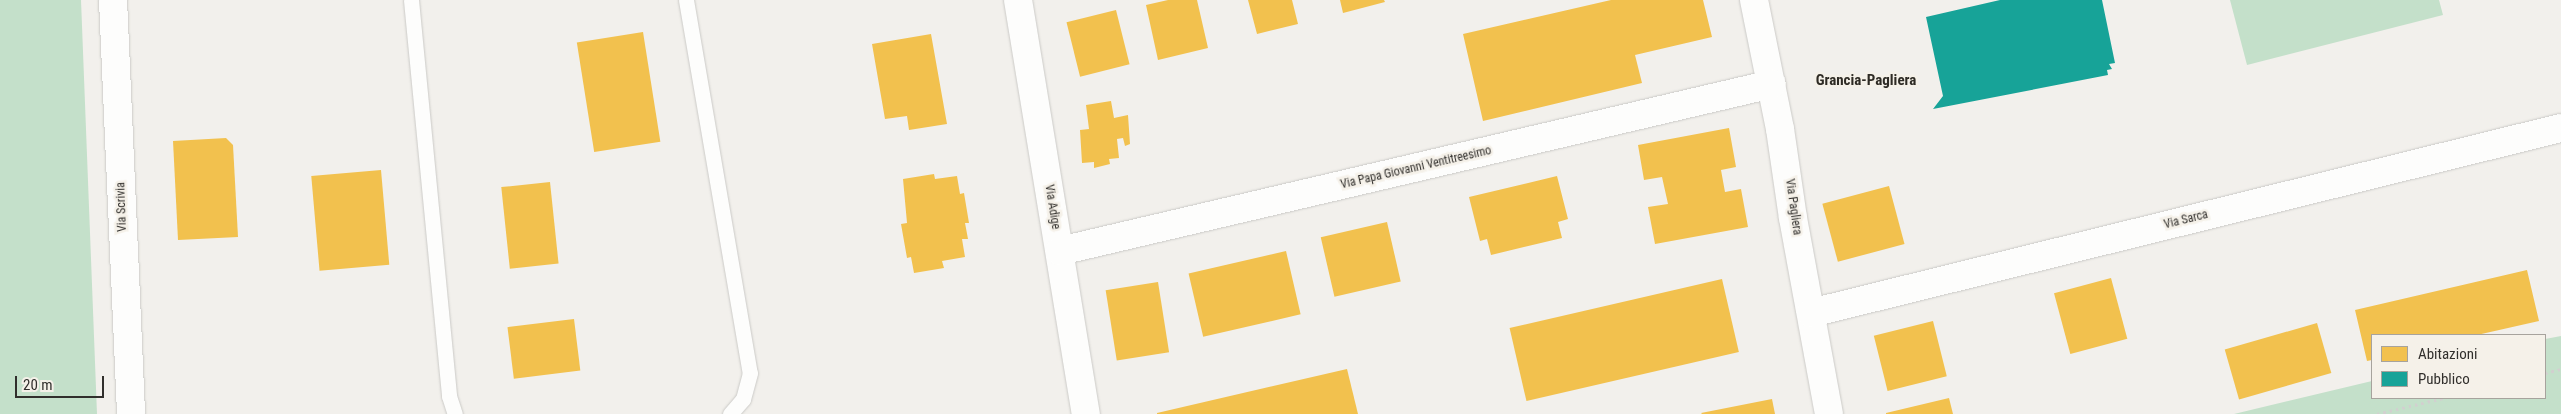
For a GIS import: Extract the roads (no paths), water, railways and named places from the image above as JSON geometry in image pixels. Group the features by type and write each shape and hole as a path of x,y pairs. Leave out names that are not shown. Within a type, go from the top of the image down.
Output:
{"street":[{"name":"Via Scrivia","path":"113,0 132,414"},
{"name":"Via Adige","path":"1018,0 1086,414"},
{"name":"Via Pagliera","path":"1754,0 1772,84 1829,414"},
{"name":"Via Papa Giovanni Ventitreesimo","path":"1060,251 1772,84"},
{"name":"Via Sarca","path":"1811,313 2561,128"}],"lane":[{"path":"411,0 449,396 455,414"},
{"path":"686,0 750,372 743,399 730,414"}],"district":[{"name":"Grancia-Pagliera","path":"1866,81"}]}
